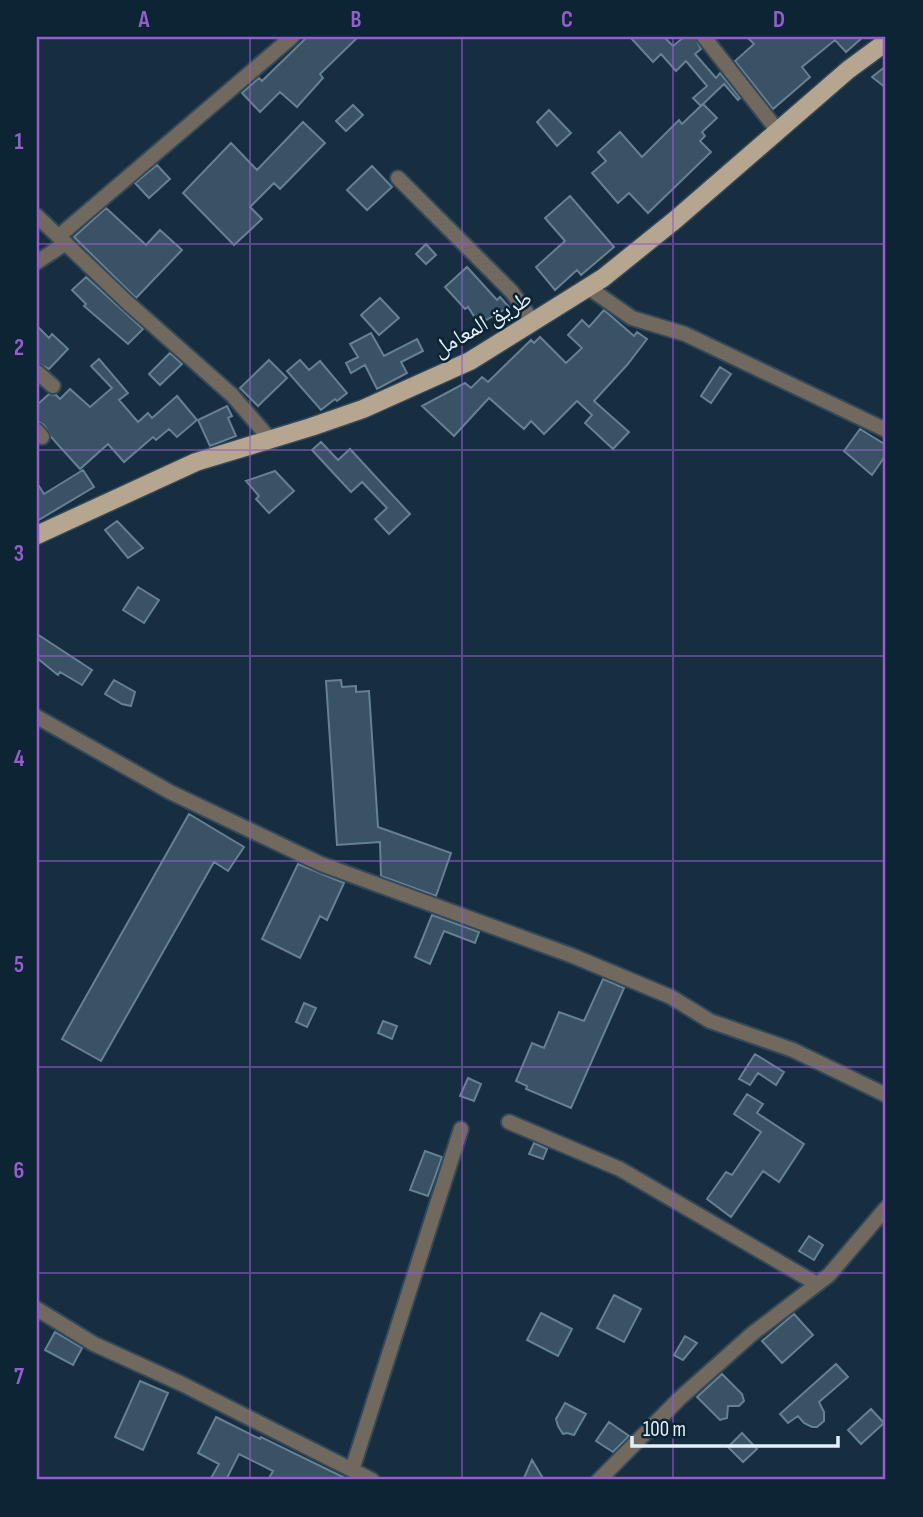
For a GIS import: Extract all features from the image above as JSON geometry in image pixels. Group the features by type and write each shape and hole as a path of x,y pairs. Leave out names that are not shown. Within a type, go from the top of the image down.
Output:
{"main road":[{"name":"طريق المعامل","path":"37,535 134,488 196,462 311,428 363,409 470,361 589,288 675,220 848,70 886,42"}],"street":[{"path":"37,262 292,37"},
{"path":"704,37 778,131"},
{"path":"398,178 512,292 534,323"},
{"path":"37,216 128,303 232,395 269,439"},
{"path":"589,288 632,318 685,334 886,430"},
{"path":"37,372 52,386"},
{"path":"37,717 170,792 321,864 573,956 671,998 710,1021 793,1050 886,1095"},
{"path":"509,1122 620,1169 817,1284"},
{"path":"352,1470 461,1129"},
{"path":"599,1480 680,1398 752,1334 830,1275 886,1208"},
{"path":"37,1310 93,1344 180,1383 372,1480"}],"building":[{"path":"307,37 358,37 320,74 323,78 297,107 280,92 260,112 242,93 259,78 262,81"},
{"path":"630,37 664,37 673,46 684,37 695,37 701,49 695,54 716,78 720,73 740,98 738,100 724,84 701,106 693,98 707,86 686,61 676,71 661,54 653,62"},
{"path":"747,37 863,37 846,52 835,40 802,67 810,77 773,109 735,61 754,44"},
{"path":"886,66 886,88 872,77"},
{"path":"703,104 717,118 702,132 705,136 700,141 711,152 648,213 629,193 618,203 592,173 606,161 598,152 620,132 642,157 679,120 682,124"},
{"path":"353,105 363,115 346,131 336,121"},
{"path":"549,110 571,133 557,146 537,122"},
{"path":"303,122 325,143 280,189 274,183 250,207 262,219 234,245 183,193 231,143 257,170"},
{"path":"157,165 170,179 149,198 135,183"},
{"path":"372,166 392,187 367,210 347,190"},
{"path":"570,196 614,247 581,275 577,270 555,290 536,267 565,241 545,218"},
{"path":"106,208 146,245 160,230 182,250 136,298 74,237"},
{"path":"426,244 436,255 426,264 416,254"},
{"path":"467,267 497,300 500,297 509,307 479,324 468,307 465,309 445,287"},
{"path":"86,277 143,329 128,344 84,306 86,304 72,290"},
{"path":"380,298 399,318 379,335 361,315"},
{"path":"604,310 634,336 637,332 647,339 594,401 629,432 613,449 585,423 592,415 577,401 544,434 531,421 524,429 489,398 454,436 422,406 465,383 471,388 482,377 488,382 531,340 534,343 540,337 566,363 582,348 568,335 582,320 589,327"},
{"path":"37,326 49,338 52,334 68,349 49,369 37,363"},
{"path":"371,333 384,356 417,339 423,351 401,362 407,373 377,389 365,365 351,373 346,363 358,357 350,344"},
{"path":"170,353 182,364 160,385 149,374"},
{"path":"99,359 128,393 119,400 138,422 148,413 152,418 177,396 197,420 177,437 169,429 156,440 153,437 124,462 108,444 80,469 51,437 44,425 37,421 37,405 49,394 60,399 70,389 90,407 112,388 91,366"},
{"path":"269,360 287,378 258,406 240,388"},
{"path":"300,360 309,370 320,361 347,393 321,410 287,371"},
{"path":"720,367 731,374 711,403 701,396"},
{"path":"227,406 232,416 228,418 236,436 210,446 198,420"},
{"path":"860,429 886,445 886,455 872,475 844,451"},
{"path":"321,442 338,460 350,449 410,514 389,534 375,519 387,508 362,482 351,492 312,450"},
{"path":"83,470 94,487 37,521 37,483 44,494"},
{"path":"275,471 294,491 269,513 256,499 259,496 246,481"},
{"path":"117,521 143,548 128,558 105,530"},
{"path":"138,587 159,600 144,623 123,610"},
{"path":"37,634 92,670 82,685 60,672 58,675 37,658"},
{"path":"114,680 135,692 131,706 105,694"},
{"path":"341,680 342,687 356,686 356,692 369,691 378,827 451,853 436,896 381,876 380,842 337,845 326,681"},
{"path":"189,814 244,847 228,871 214,862 101,1061 62,1039"},
{"path":"298,864 344,883 327,920 320,916 300,958 262,939"},
{"path":"432,915 479,932 475,943 444,931 430,964 415,957"},
{"path":"603,979 624,988 571,1108 526,1089 527,1086 516,1081 532,1043 544,1048 559,1012 584,1021"},
{"path":"304,1003 316,1008 307,1027 296,1022"},
{"path":"383,1021 397,1026 392,1039 378,1033"},
{"path":"755,1054 784,1072 776,1085 758,1073 750,1085 739,1079"},
{"path":"468,1078 481,1084 474,1101 460,1096"},
{"path":"747,1094 763,1104 757,1113 804,1144 779,1182 763,1171 731,1217 707,1199 726,1172 732,1175 761,1132 734,1114"},
{"path":"534,1143 547,1149 543,1159 529,1154"},
{"path":"425,1151 442,1157 428,1196 410,1190"},
{"path":"809,1236 823,1245 814,1260 799,1251"},
{"path":"614,1295 641,1309 624,1342 597,1328"},
{"path":"541,1313 572,1329 558,1356 527,1340"},
{"path":"794,1314 813,1335 782,1363 762,1341"},
{"path":"55,1332 82,1348 73,1365 45,1350"},
{"path":"685,1336 697,1343 683,1360 674,1355"},
{"path":"836,1364 848,1377 819,1402 824,1412 824,1421 817,1427 812,1427 798,1416 788,1423 780,1414"},
{"path":"722,1374 742,1394 744,1401 739,1406 728,1406 727,1418 720,1420 697,1397"},
{"path":"140,1381 168,1393 143,1450 115,1437"},
{"path":"565,1403 586,1414 574,1435 563,1434 556,1419"},
{"path":"871,1409 884,1423 861,1444 848,1430"},
{"path":"216,1417 349,1480 268,1480 273,1471 239,1454 226,1480 210,1480 219,1464 198,1453"},
{"path":"609,1422 629,1436 613,1452 596,1441"},
{"path":"742,1433 757,1449 743,1462 728,1447"},
{"path":"532,1460 544,1480 523,1480"}]}
